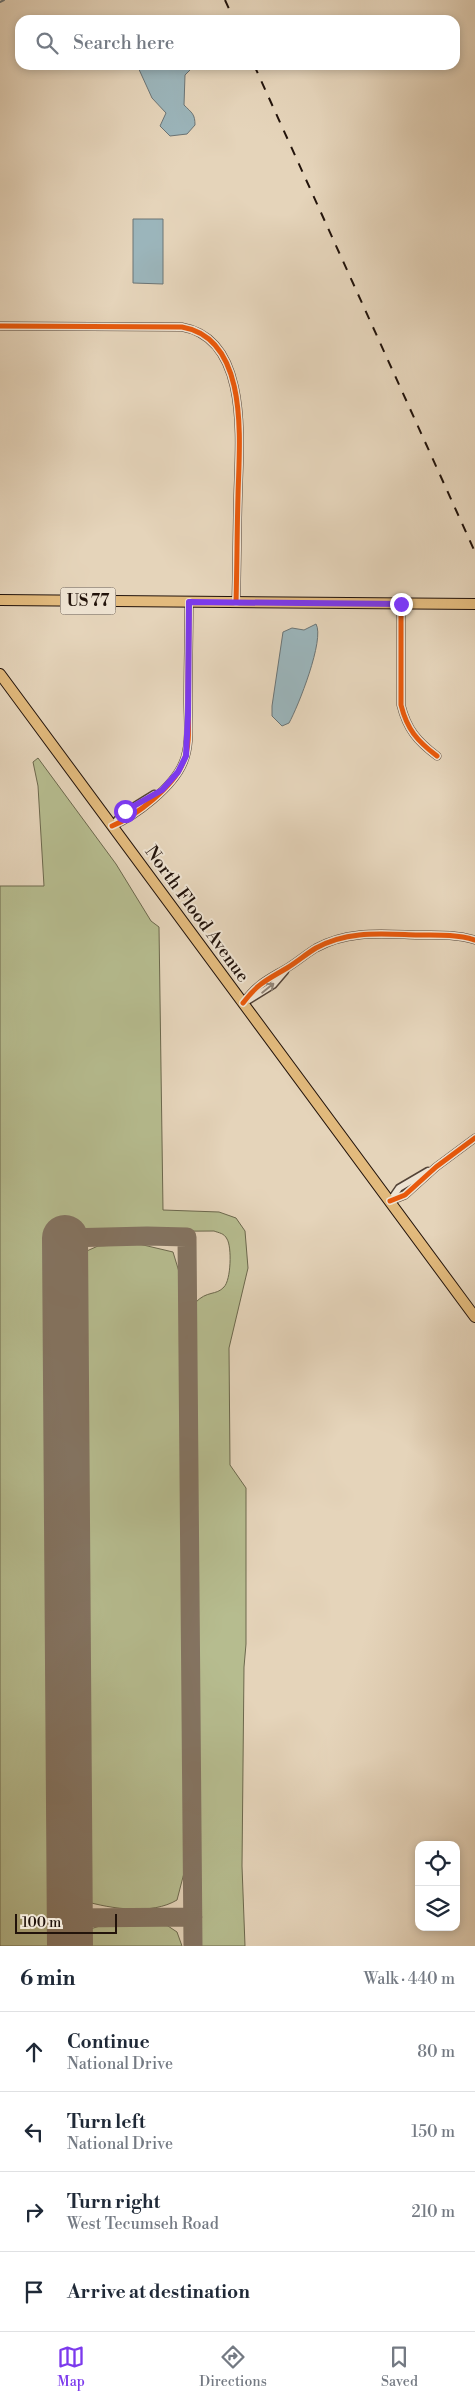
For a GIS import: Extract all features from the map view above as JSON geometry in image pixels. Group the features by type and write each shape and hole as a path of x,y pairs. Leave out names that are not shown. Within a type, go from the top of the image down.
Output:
{"main road":[{"name":"US 77","path":"0,600 475,604"},
{"name":"North Flood Avenue","path":"0,674 475,1318"}],"street":[{"path":"0,326 182,327 197,331 213,342 230,372 238,404 236,602"},
{"path":"112,826 129,819 162,790 178,772 186,750 189,602"},
{"path":"401,604 400,705 405,721 414,736 436,756"},
{"path":"243,1003 272,985 288,967 326,943 356,934 448,935 475,940"},
{"path":"390,1201 399,1188 436,1167 475,1138"}],"green space":[{"path":"38,758 116,864 151,921 159,927 163,1210 219,1212 236,1218 245,1231 248,1268 229,1348 230,1465 246,1488 246,1644 244,1667 242,1866 245,1946 198,1946 195,1303 203,1296 221,1290 228,1278 230,1263 229,1243 224,1236 214,1231 49,1232 53,1946 0,1946 0,886 44,886 38,786 33,762"},
{"path":"139,1244 173,1252 180,1275 183,1326 186,1817 184,1873 177,1900 156,1908 132,1909 84,1901 80,1254 98,1246"},
{"path":"106,1924 165,1924 177,1932 182,1946 84,1946 84,1931"}],"water":[{"path":"139,70 190,70 185,75 184,105 192,114 195,125 187,134 170,136 160,126 166,113 152,98"},
{"path":"133,219 163,219 163,284 133,283"},
{"path":"316,624 318,632 317,644 309,673 289,723 282,726 272,716 272,706 283,632 292,628 304,630"}],"waterway":[{"path":"0,2 4,0"}],"taxiway":[{"path":"65,1238 187,1237 193,1946"},
{"path":"70,1918 193,1917"}],"runway":[{"path":"65,1238 70,1946"}],"railway":[{"path":"225,0 232,15"},
{"path":"256,70 475,552"}],"cycle path":[{"path":"0,326 182,327 204,336 220,351 230,372 236,397 239,423 236,602"},
{"path":"112,826 153,800 171,782 186,756 188,733 189,602"},
{"path":"401,604 401,705 406,721 414,734 437,756"},
{"path":"243,1003 258,986 268,979 291,966 316,948 340,938 366,934 391,934 447,935 475,940"},
{"path":"390,1201 405,1195 436,1167 475,1138"}],"route":[{"path":"125,811 162,790 174,778 186,756 189,602 401,604"}]}
